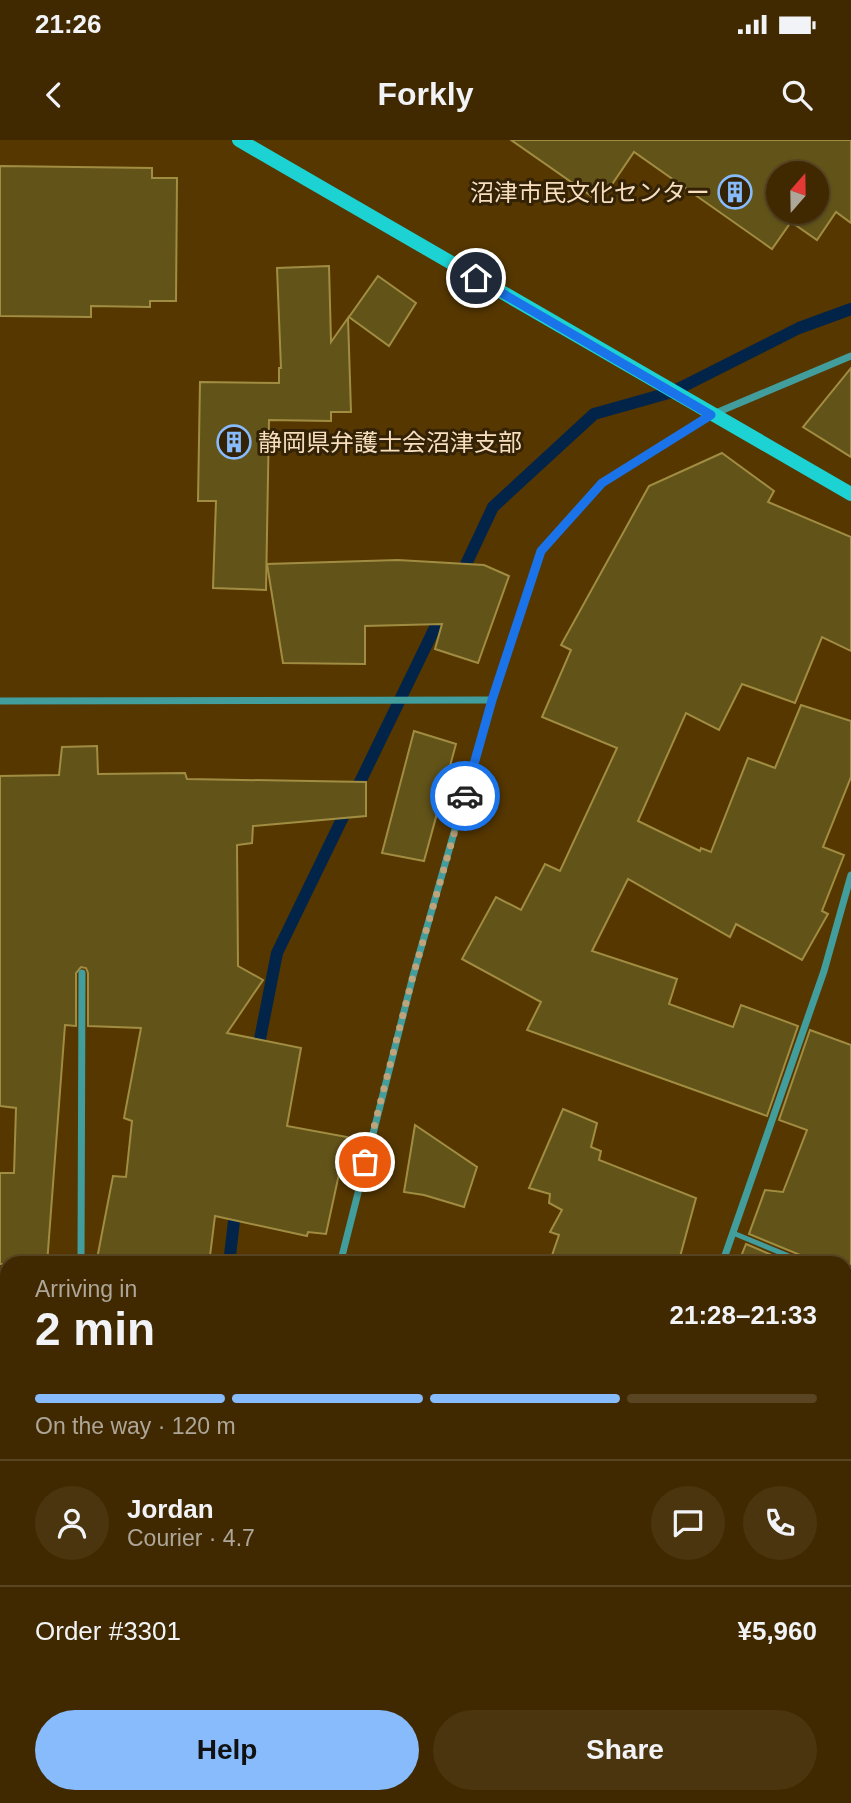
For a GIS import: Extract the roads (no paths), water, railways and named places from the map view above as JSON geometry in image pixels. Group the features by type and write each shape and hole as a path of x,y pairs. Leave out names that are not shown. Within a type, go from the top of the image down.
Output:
{"street":[{"path":"239,140 851,494"},
{"path":"342,1256 413,976 492,700 541,551 602,483 711,415 851,356"},
{"path":"0,701 492,700"},
{"path":"725,1256 824,971 851,875"},
{"path":"81,1256 82,973"}],"lane":[{"path":"733,1233 789,1256"}],"waterway":[{"path":"460,577 493,507 594,414 672,392 799,328 851,309"},
{"path":"257,1054 277,953 444,609"},
{"path":"230,1256 236,1204"}],"place":[{"name":"沼津市民文化センター","path":"735,192"},
{"name":"静岡県弁護士会沼津支部","path":"234,442"}]}
